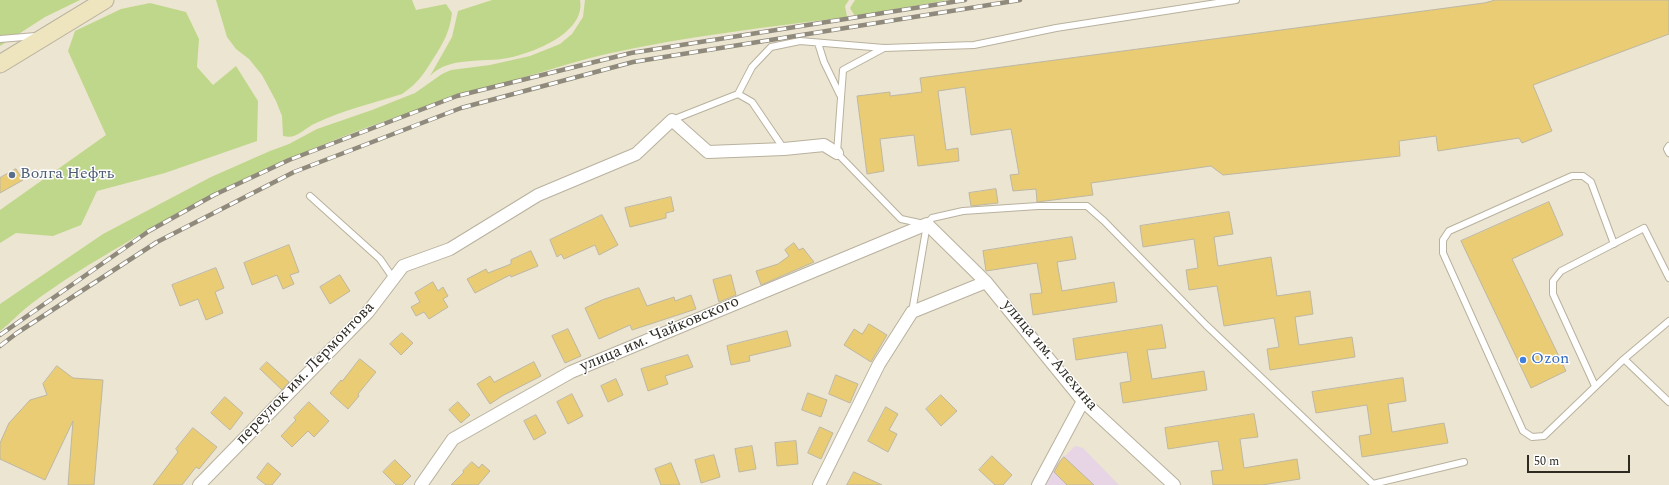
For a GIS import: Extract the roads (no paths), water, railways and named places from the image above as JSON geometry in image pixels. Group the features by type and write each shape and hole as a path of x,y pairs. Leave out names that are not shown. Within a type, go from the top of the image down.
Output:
{"main road":[{"path":"0,64 105,0"}],"street":[{"path":"672,120 708,152 784,149 824,145 837,153"},
{"name":"переулок им. Лермонтова","path":"199,485 368,312 403,266 450,249 538,195 636,154 672,120"},
{"name":"улица им. Алехина","path":"927,224 986,282 1083,401 1174,485"},
{"name":"улица им. Чайковского","path":"421,485 453,439 571,372 927,224"},
{"path":"819,485 879,364 912,312 986,282"},
{"path":"1038,485 1083,401"}],"lane":[{"path":"672,120 738,94 752,67 771,47 800,41 884,48 974,45 1063,27 1236,0"},
{"path":"0,39 48,35"},
{"path":"818,43 824,62 840,96"},
{"path":"884,48 843,70 837,153 901,219 927,224"},
{"path":"738,94 752,102 784,149"},
{"path":"1669,146 1667,149 1669,153"},
{"path":"1614,244 1591,182 1583,176 1572,176 1449,231 1443,240 1443,253 1523,431 1532,437 1544,436 1624,359 1669,321"},
{"path":"310,196 380,259 393,278"},
{"path":"912,312 927,224 932,218 963,211 1038,206 1087,206 1104,221 1206,325 1373,485 1464,462"},
{"path":"1595,386 1553,294 1553,281 1561,271 1644,228 1669,278"},
{"path":"1624,359 1669,402"}],"railway":[{"path":"0,335 149,231 214,195 289,160 457,96 631,53 965,0"},
{"path":"0,346 17,333 157,242 294,172 461,108 633,62 1020,0"}],"place":[{"name":"Волга Нефть","path":"12,175"},
{"name":"Ozon","path":"1523,360"}]}
